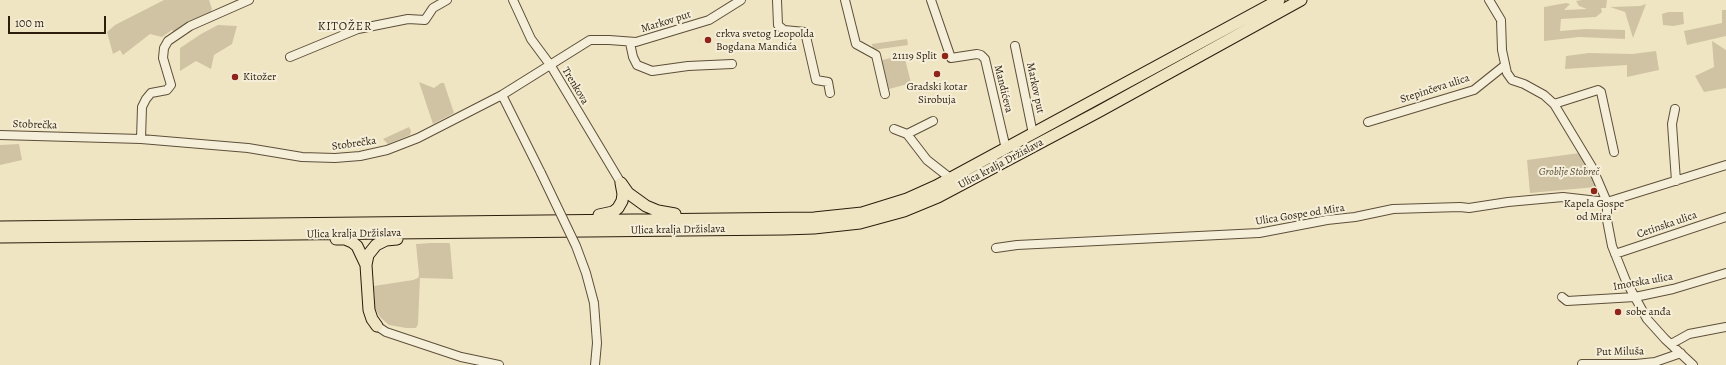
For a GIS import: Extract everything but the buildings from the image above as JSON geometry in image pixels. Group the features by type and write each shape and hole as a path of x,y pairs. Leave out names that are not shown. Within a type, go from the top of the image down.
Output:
{"highway":[{"name":"Ulica kralja Držislava","path":"22,227 814,218 862,213 907,198 950,178 1279,0"},
{"name":"Ulica kralja Držislava","path":"0,237 792,229 839,226 875,220 904,211 938,197 1098,112 1301,0"},
{"path":"621,182 628,193 646,206 658,211 688,215 694,219"},
{"path":"575,220 581,216 604,215 612,212 622,201 623,194 621,182"},
{"path":"0,222 15,222 22,227"},
{"path":"0,227 22,227"},
{"path":"377,326 372,319 369,310 366,265 368,255 381,241 417,238 430,233"},
{"path":"322,234 328,238 344,239 352,242 361,253 366,265"}],"street":[{"path":"141,139 142,107 146,99 151,93 167,90 171,85 163,58 164,48 168,41 194,24 249,0"},
{"path":"290,57 358,29 408,19 425,20 433,8 447,0"},
{"name":"Trenkova","path":"513,0 531,39 551,66 621,182"},
{"name":"Markov put","path":"551,66 590,40 636,42 708,20 741,0"},
{"path":"777,0 778,25 784,30 805,32 816,80 828,82 830,93"},
{"path":"845,0 856,44 876,55 885,94"},
{"name":"Mandićeva","path":"931,0 951,58 977,54 985,59 1006,149"},
{"path":"1489,0 1501,20 1504,66 1512,80 1524,84 1544,95 1554,104 1592,167 1607,202 1607,220 1615,254 1635,297 1647,319 1693,365"},
{"path":"630,42 633,57 637,65 652,71 688,66 732,64"},
{"name":"Markov put","path":"1015,46 1033,134"},
{"name":"Stobrečka","path":"0,135 141,139 248,148 302,157 335,158 360,156 387,150 418,138 502,95 551,66"},
{"name":"Stepinčeva ulica","path":"1368,122 1474,90 1504,66"},
{"path":"1554,104 1598,90 1601,92 1614,152"},
{"path":"502,95 576,246 586,273 594,304 597,343 595,365"},
{"path":"1675,109 1672,124 1676,181"},
{"path":"907,134 933,121"},
{"path":"894,129 907,134 927,160 950,178"},
{"path":"1607,202 1726,165"},
{"name":"Ulica Gospe od Mira","path":"996,248 1017,245 1259,233 1394,209 1460,206 1469,208 1508,202 1563,197 1607,202"},
{"name":"Cetinska ulica","path":"1615,254 1726,217"},
{"name":"Imotska ulica","path":"1562,297 1567,300 1635,297 1673,289 1726,273"},
{"path":"377,326 386,332 461,357 499,365"},
{"path":"1671,344 1689,334 1726,327"},
{"name":"Put Miluša","path":"1582,364 1636,364 1655,362 1681,354"}],"green space":[{"path":"164,0 209,0 212,9 210,14 176,35 172,30 162,37 150,34 123,55 120,50 113,54 107,32 115,25"},
{"path":"1607,0 1606,8 1601,8 1602,12 1596,17 1561,19 1560,31 1585,29 1625,30 1625,39 1579,37 1544,41 1544,7 1566,3 1570,4 1564,10 1587,9 1579,6 1576,1"},
{"path":"1646,4 1633,38 1625,12 1610,7 1640,6"},
{"path":"1722,10 1726,10 1726,36 1687,45 1684,31 1722,23"},
{"path":"1668,12 1683,12 1684,24 1673,26 1663,25 1662,14"},
{"path":"218,25 237,26 232,44 214,55 211,69 196,61 180,71 180,48"},
{"path":"907,39 908,45 873,50 872,44"},
{"path":"1712,41 1726,50 1726,88 1704,92 1695,76 1714,67"},
{"path":"1656,51 1659,70 1627,77 1627,65 1565,69 1566,56 1589,53 1632,54"},
{"path":"904,55 911,83 889,89 882,60"},
{"path":"419,82 434,88 441,83 444,83 454,113 433,124"},
{"path":"409,127 411,131 410,135 388,144 383,139"},
{"path":"19,144 22,160 0,165 0,145"},
{"name":"Groblje Stobreč","path":"1580,153 1596,187 1530,193 1527,160"},
{"path":"416,244 450,244 453,279 420,278 418,324 416,328 389,325 380,317 375,308 374,286 418,278"}],"place":[{"name":"crkva svetog Leopolda Bogdana Mandića","path":"708,40"},
{"name":"21119 Split","path":"945,56"},
{"name":"Gradski kotar Sirobuja","path":"937,74"},
{"name":"Kitožer","path":"235,77"},
{"name":"Kapela Gospe od Mira","path":"1594,191"},
{"name":"sobe anđa","path":"1618,312"}],"district":[{"name":"KITOŽER","path":"345,27"}]}
